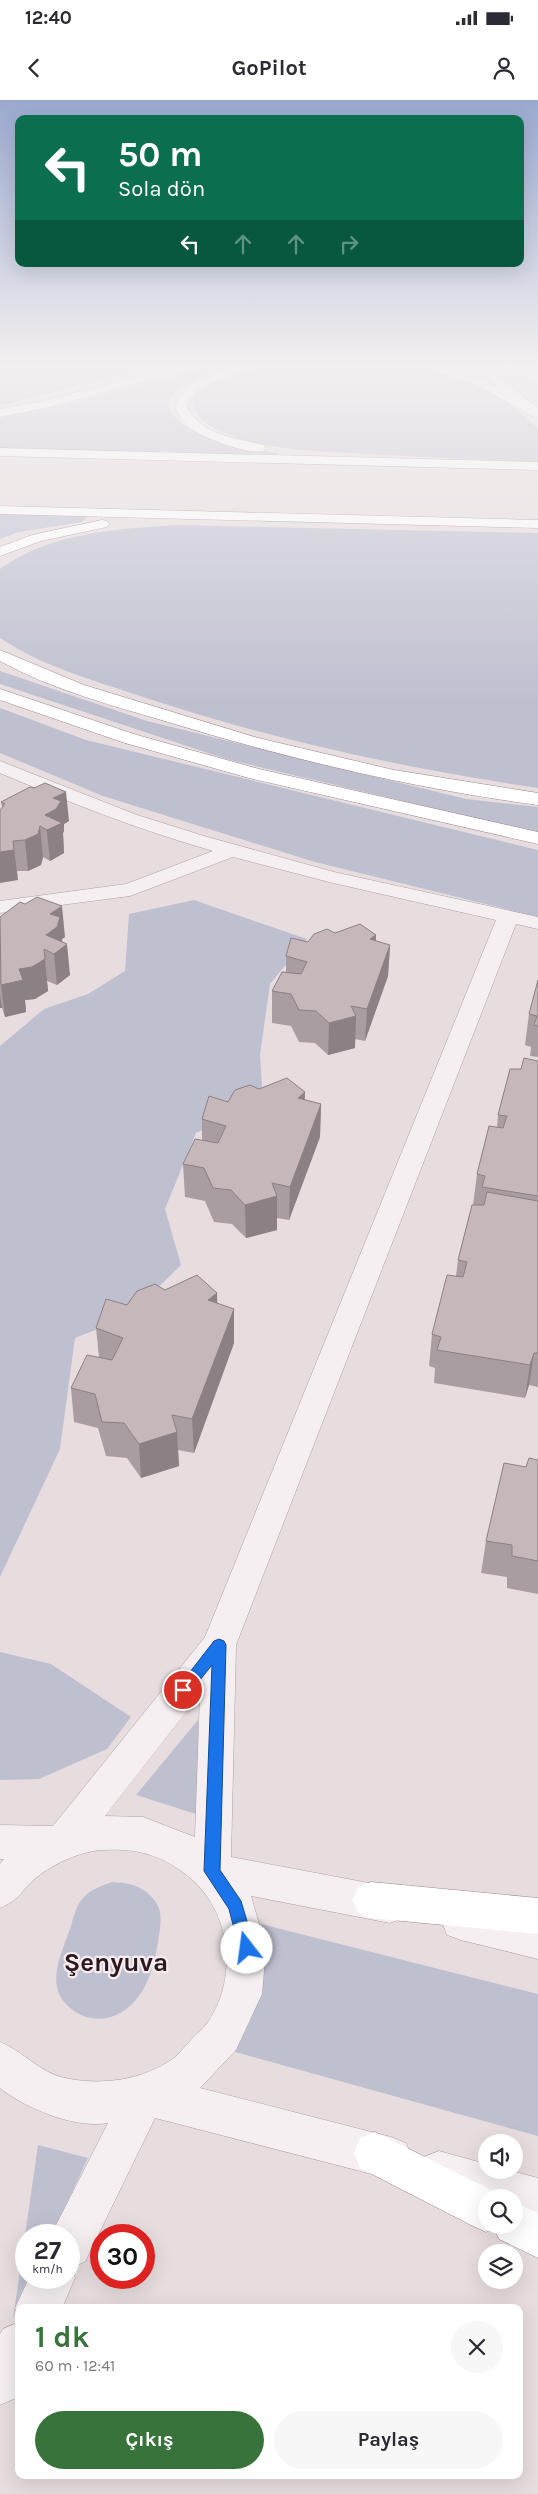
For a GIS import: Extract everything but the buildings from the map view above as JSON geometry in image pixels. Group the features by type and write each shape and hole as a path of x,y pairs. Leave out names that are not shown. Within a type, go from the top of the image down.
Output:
{"highway":[{"path":"0,510 538,524"},
{"path":"0,552 37,538 106,523 166,520 375,520"},
{"path":"0,655 77,688 200,727 405,778 538,799"},
{"path":"0,694 131,739 255,774 538,838"},
{"path":"371,1900 538,1916"},
{"path":"375,2153 478,2206"},
{"path":"523,2228 538,2236"}],"street":[{"path":"5,773 73,799 229,852 538,923"},
{"path":"0,907 130,890 229,852"},
{"path":"0,1890 24,1865 62,1843 219,1645 508,917"},
{"path":"212,1871 219,1645"},
{"path":"0,1842 62,1843 102,1833 143,1834 180,1848 212,1871 236,1906 247,1948 242,1994 222,2036 189,2072 145,2095 105,2103 65,2100 29,2085 0,2062"},
{"path":"212,1871 371,1900 538,1940"},
{"path":"145,2095 375,2153 538,2200"},
{"path":"80,2224 145,2095"},
{"path":"40,2304 48,2289"},
{"path":"0,2382 15,2353"}],"shaded area":[{"path":"0,512 88,516 82,522 19,532 0,539"},
{"path":"177,525 538,533 538,788 437,771 337,751 238,726 68,672 33,657 0,638 0,569 41,547 63,540 108,531"},
{"path":"0,671 147,721 466,799 538,807 538,833 226,759 0,684"},
{"path":"0,708 86,740 538,850 538,917 315,862 103,796 0,753"},
{"path":"194,900 307,939 270,984 260,1055 263,1102 196,1133 165,1209 181,1265 128,1317 75,1338 60,1449 0,1577 0,1046 44,1009 88,994 125,971 129,914"},
{"path":"0,1652 51,1664 131,1717 107,1749 39,1779 0,1780"},
{"path":"198,1720 199,1815 136,1795"},
{"path":"112,1882 136,1886 151,1896 160,1910 160,1931 153,1965 139,1997 122,2012 111,2017 103,2019 92,2018 81,2015 69,2007 61,1997 57,1987 56,1976 61,1953 78,1905 93,1890"},
{"path":"249,1921 538,1994 538,2136 217,2047"},
{"path":"38,2145 88,2158 57,2224 27,2224"},
{"path":"17,2289 27,2289 20,2304 15,2304"}],"district":[{"name":"Şenyuva","path":"116,1962"}],"route":[{"path":"183,1690 219,1645 212,1871 236,1906 247,1948"}]}
